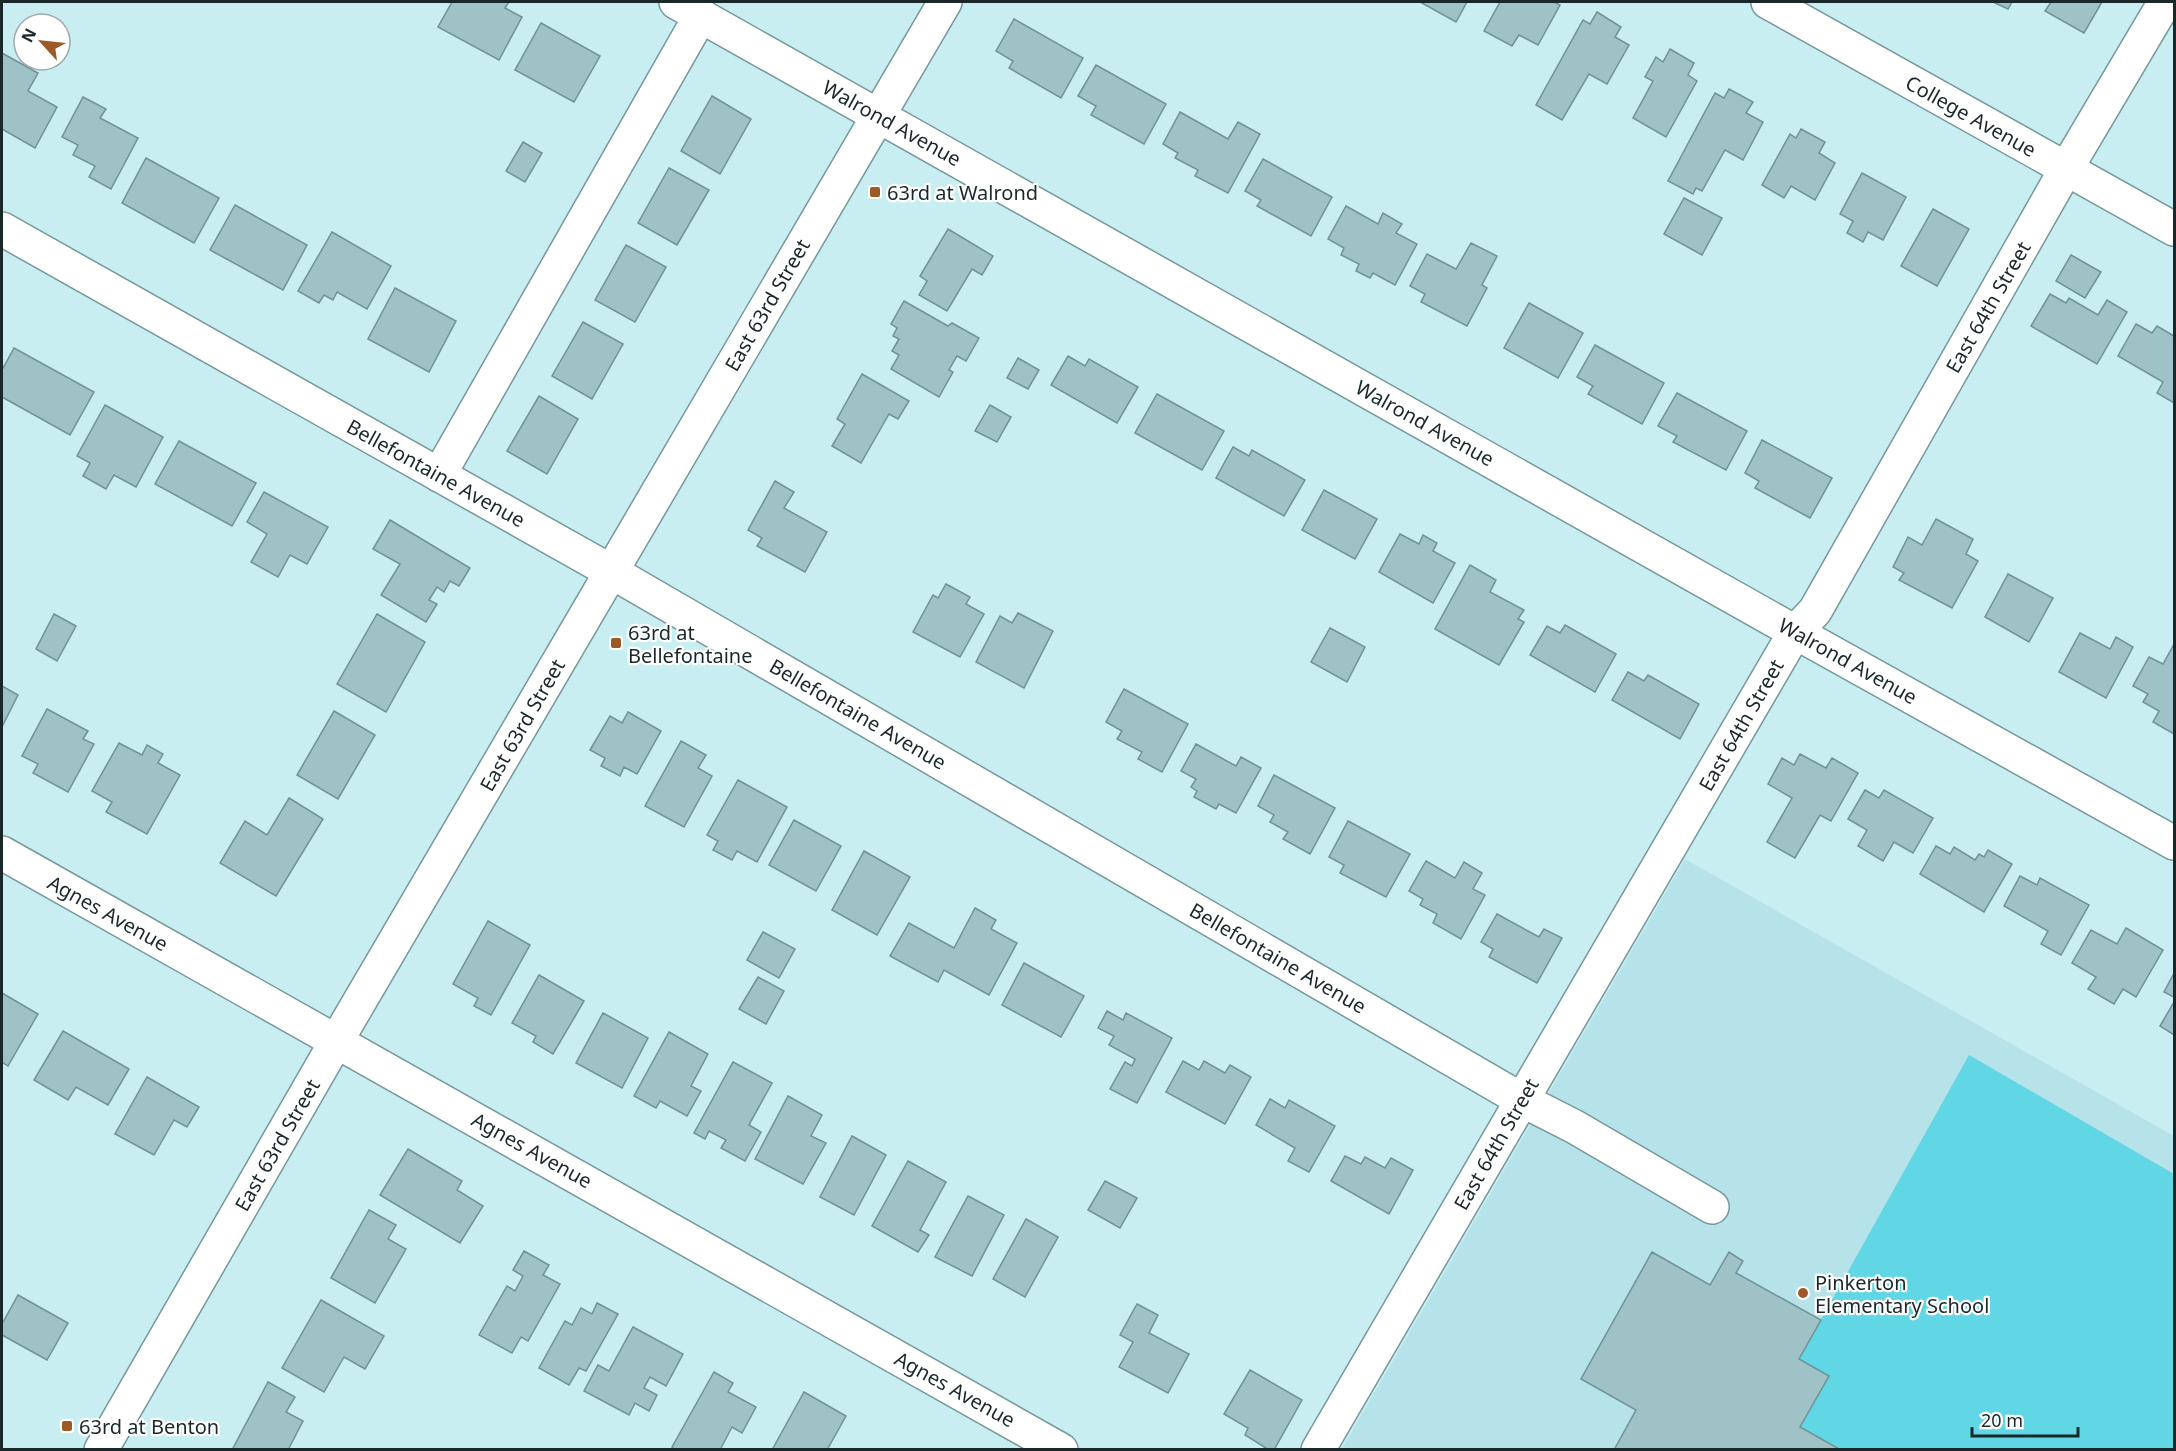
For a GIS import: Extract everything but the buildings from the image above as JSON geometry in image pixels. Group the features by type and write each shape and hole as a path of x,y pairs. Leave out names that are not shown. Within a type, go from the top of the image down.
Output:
{"street":[{"name":"East 63rd Street","path":"101,1449 337,1040 945,2"},
{"name":"College Avenue","path":"1768,2 2175,230"},
{"name":"East 64th Street","path":"1318,1449 1795,632 1815,611 2066,169 2165,2"},
{"name":"Walrond Avenue","path":"689,8 1795,632 2175,843"},
{"path":"439,475 689,8"},
{"name":"Bellefontaine Avenue","path":"2,230 612,572 1522,1100 1575,1127 1712,1207"},
{"name":"Agnes Avenue","path":"2,853 1061,1449"}],"shaded area":[{"name":"Pinkerton Elementary School","path":"1685,859 2174,1136 2174,1449 1341,1450"},
{"path":"1969,1055 2174,1174 2174,1449 1841,1449 1800,1427 1829,1376 1799,1359"}],"place":[{"name":"63rd at Walrond","path":"875,192"},
{"name":"63rd at Bellefontaine","path":"616,643"},
{"name":"Pinkerton Elementary School","path":"1803,1293"},
{"name":"63rd at Benton","path":"67,1426"}]}
